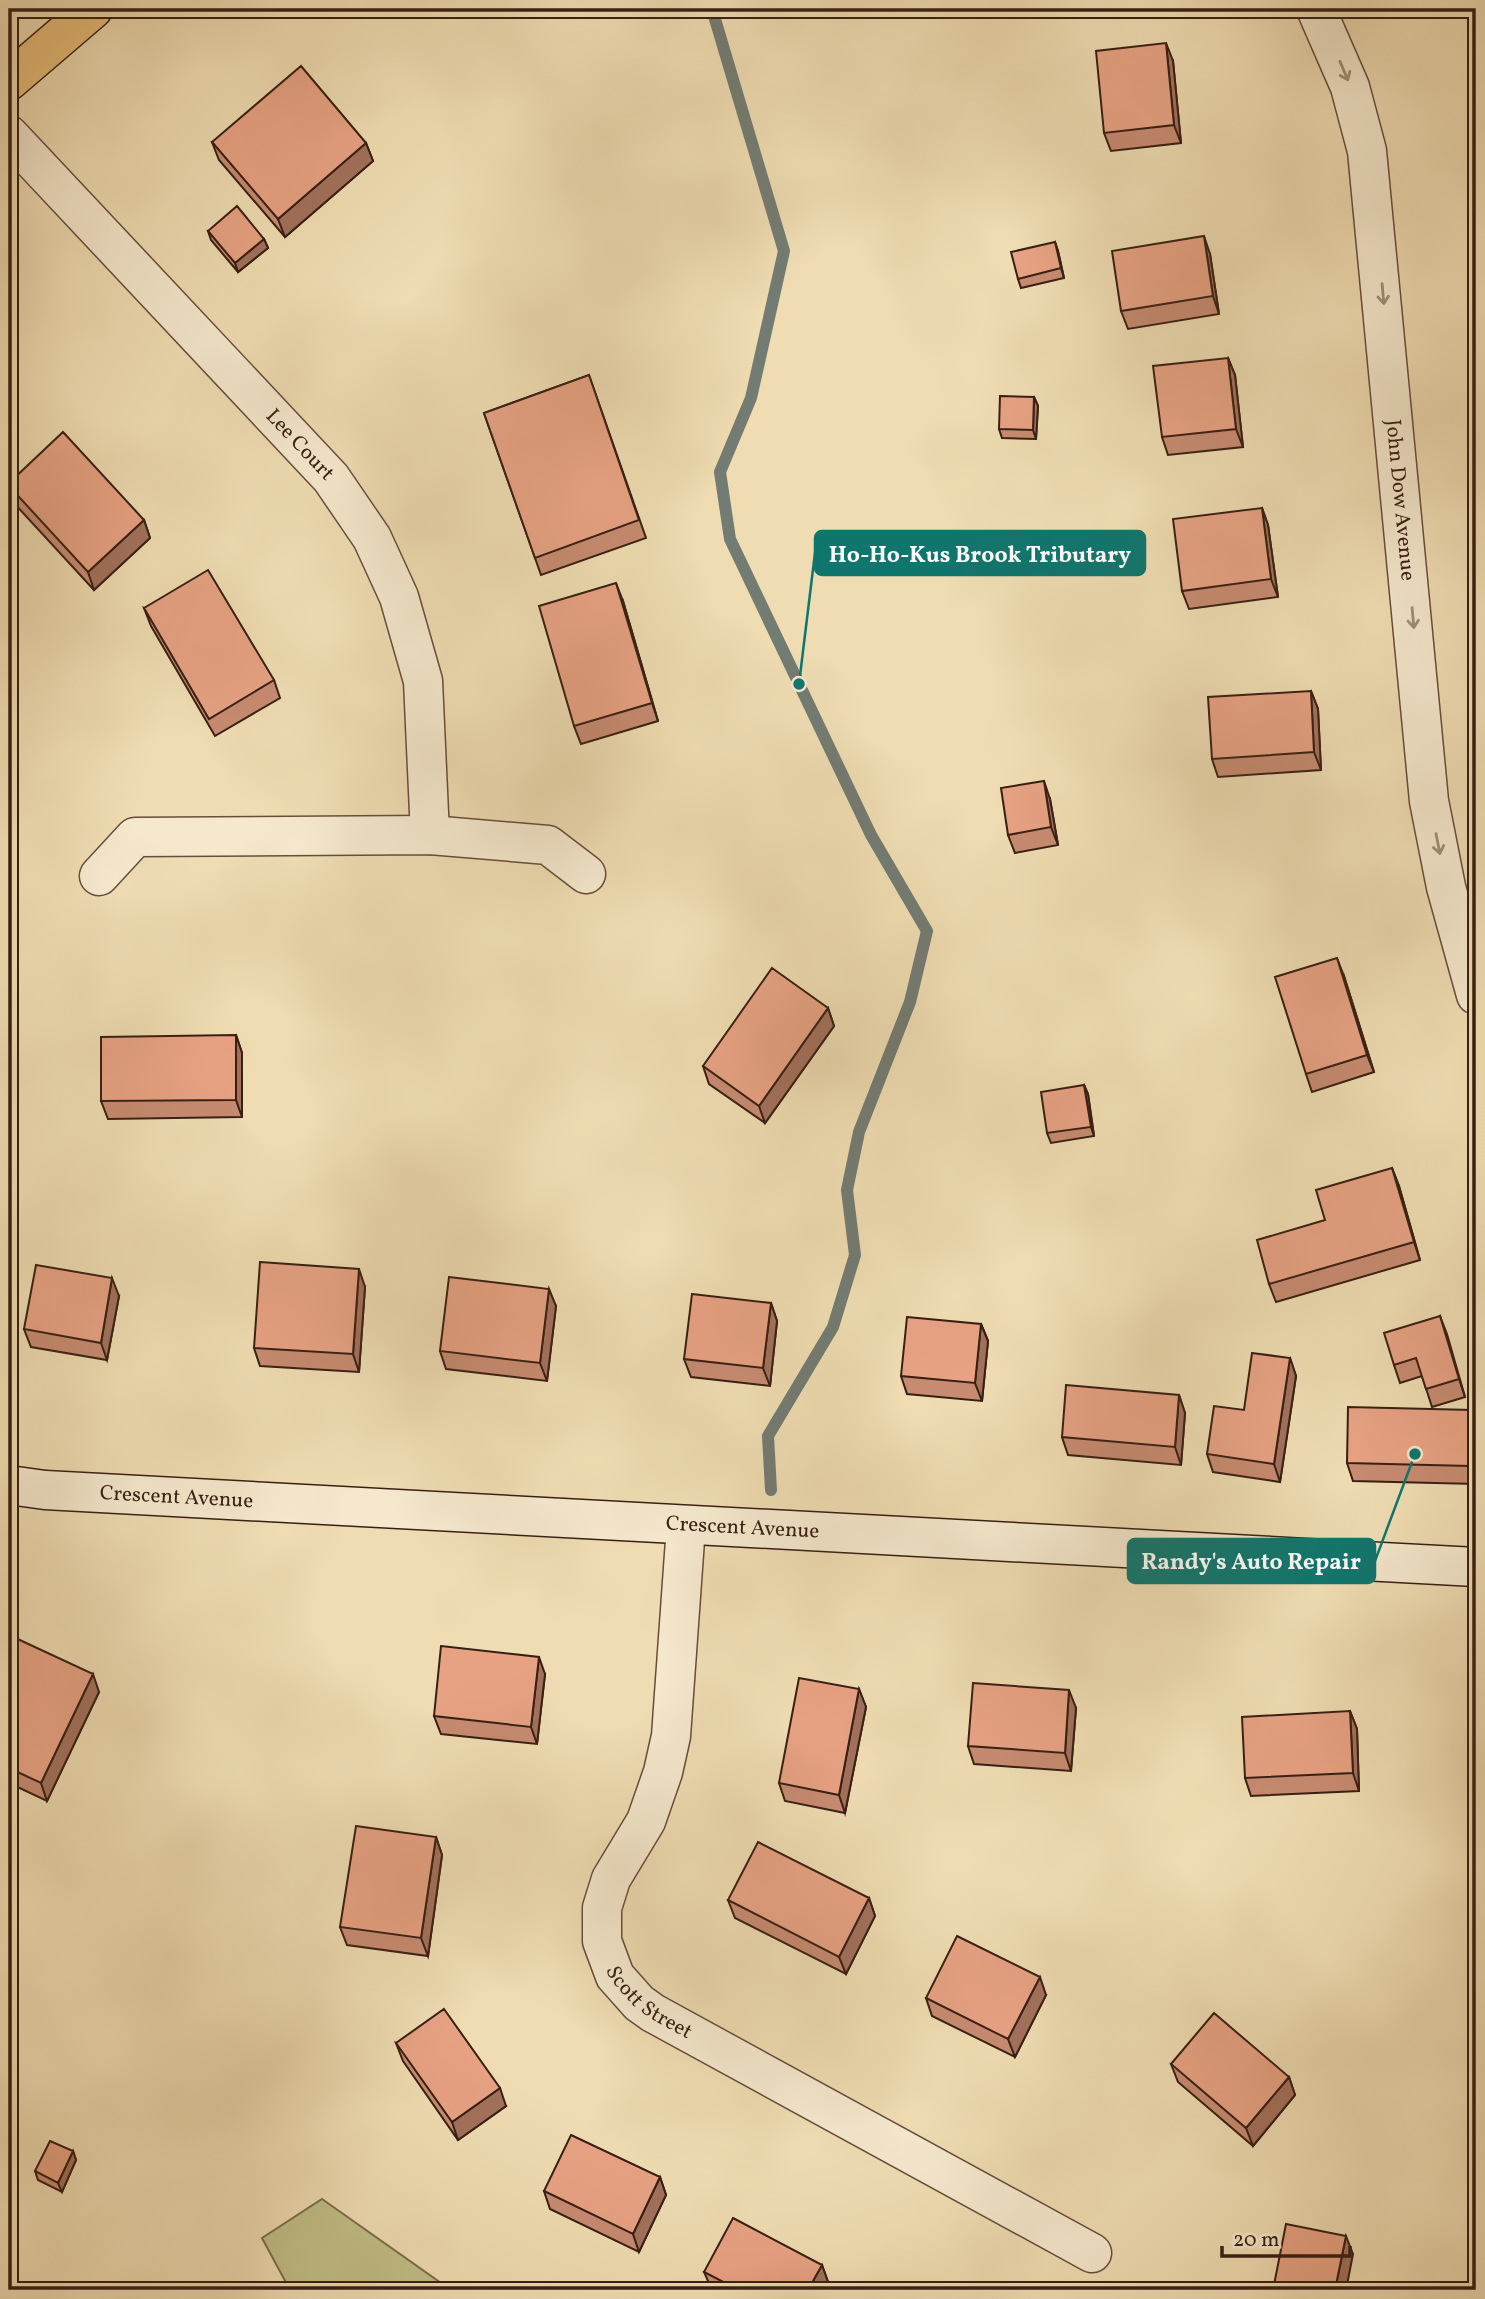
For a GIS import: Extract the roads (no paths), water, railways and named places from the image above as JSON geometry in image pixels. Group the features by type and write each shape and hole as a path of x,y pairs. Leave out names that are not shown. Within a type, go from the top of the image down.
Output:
{"main road":[{"path":"9,81 93,9"}],"street":[{"name":"John Dow Avenue","path":"1316,9 1350,87 1367,152 1429,801 1446,887 1476,995"},
{"name":"Lee Court","path":"9,135 331,478 372,538 399,597 424,681 430,835"},
{"path":"99,876 135,837 430,835 548,845 586,874"},
{"name":"Crescent Avenue","path":"9,1485 45,1490 686,1526 1476,1567"},
{"name":"Scott Street","path":"686,1526 670,1736 663,1772 646,1821 611,1879 602,1908 602,1941 615,1976 639,2003 653,2013 1092,2253"}],"waterway":[{"path":"712,9 784,251 751,398 720,472 730,539 871,835 927,931 910,1002 859,1132 847,1190 855,1255 833,1327 768,1436 771,1490"}],"place":[{"name":"Ho-Ho-Kus Brook Tributary","path":"799,684"},
{"name":"Randy's Auto Repair","path":"1415,1454"}]}
